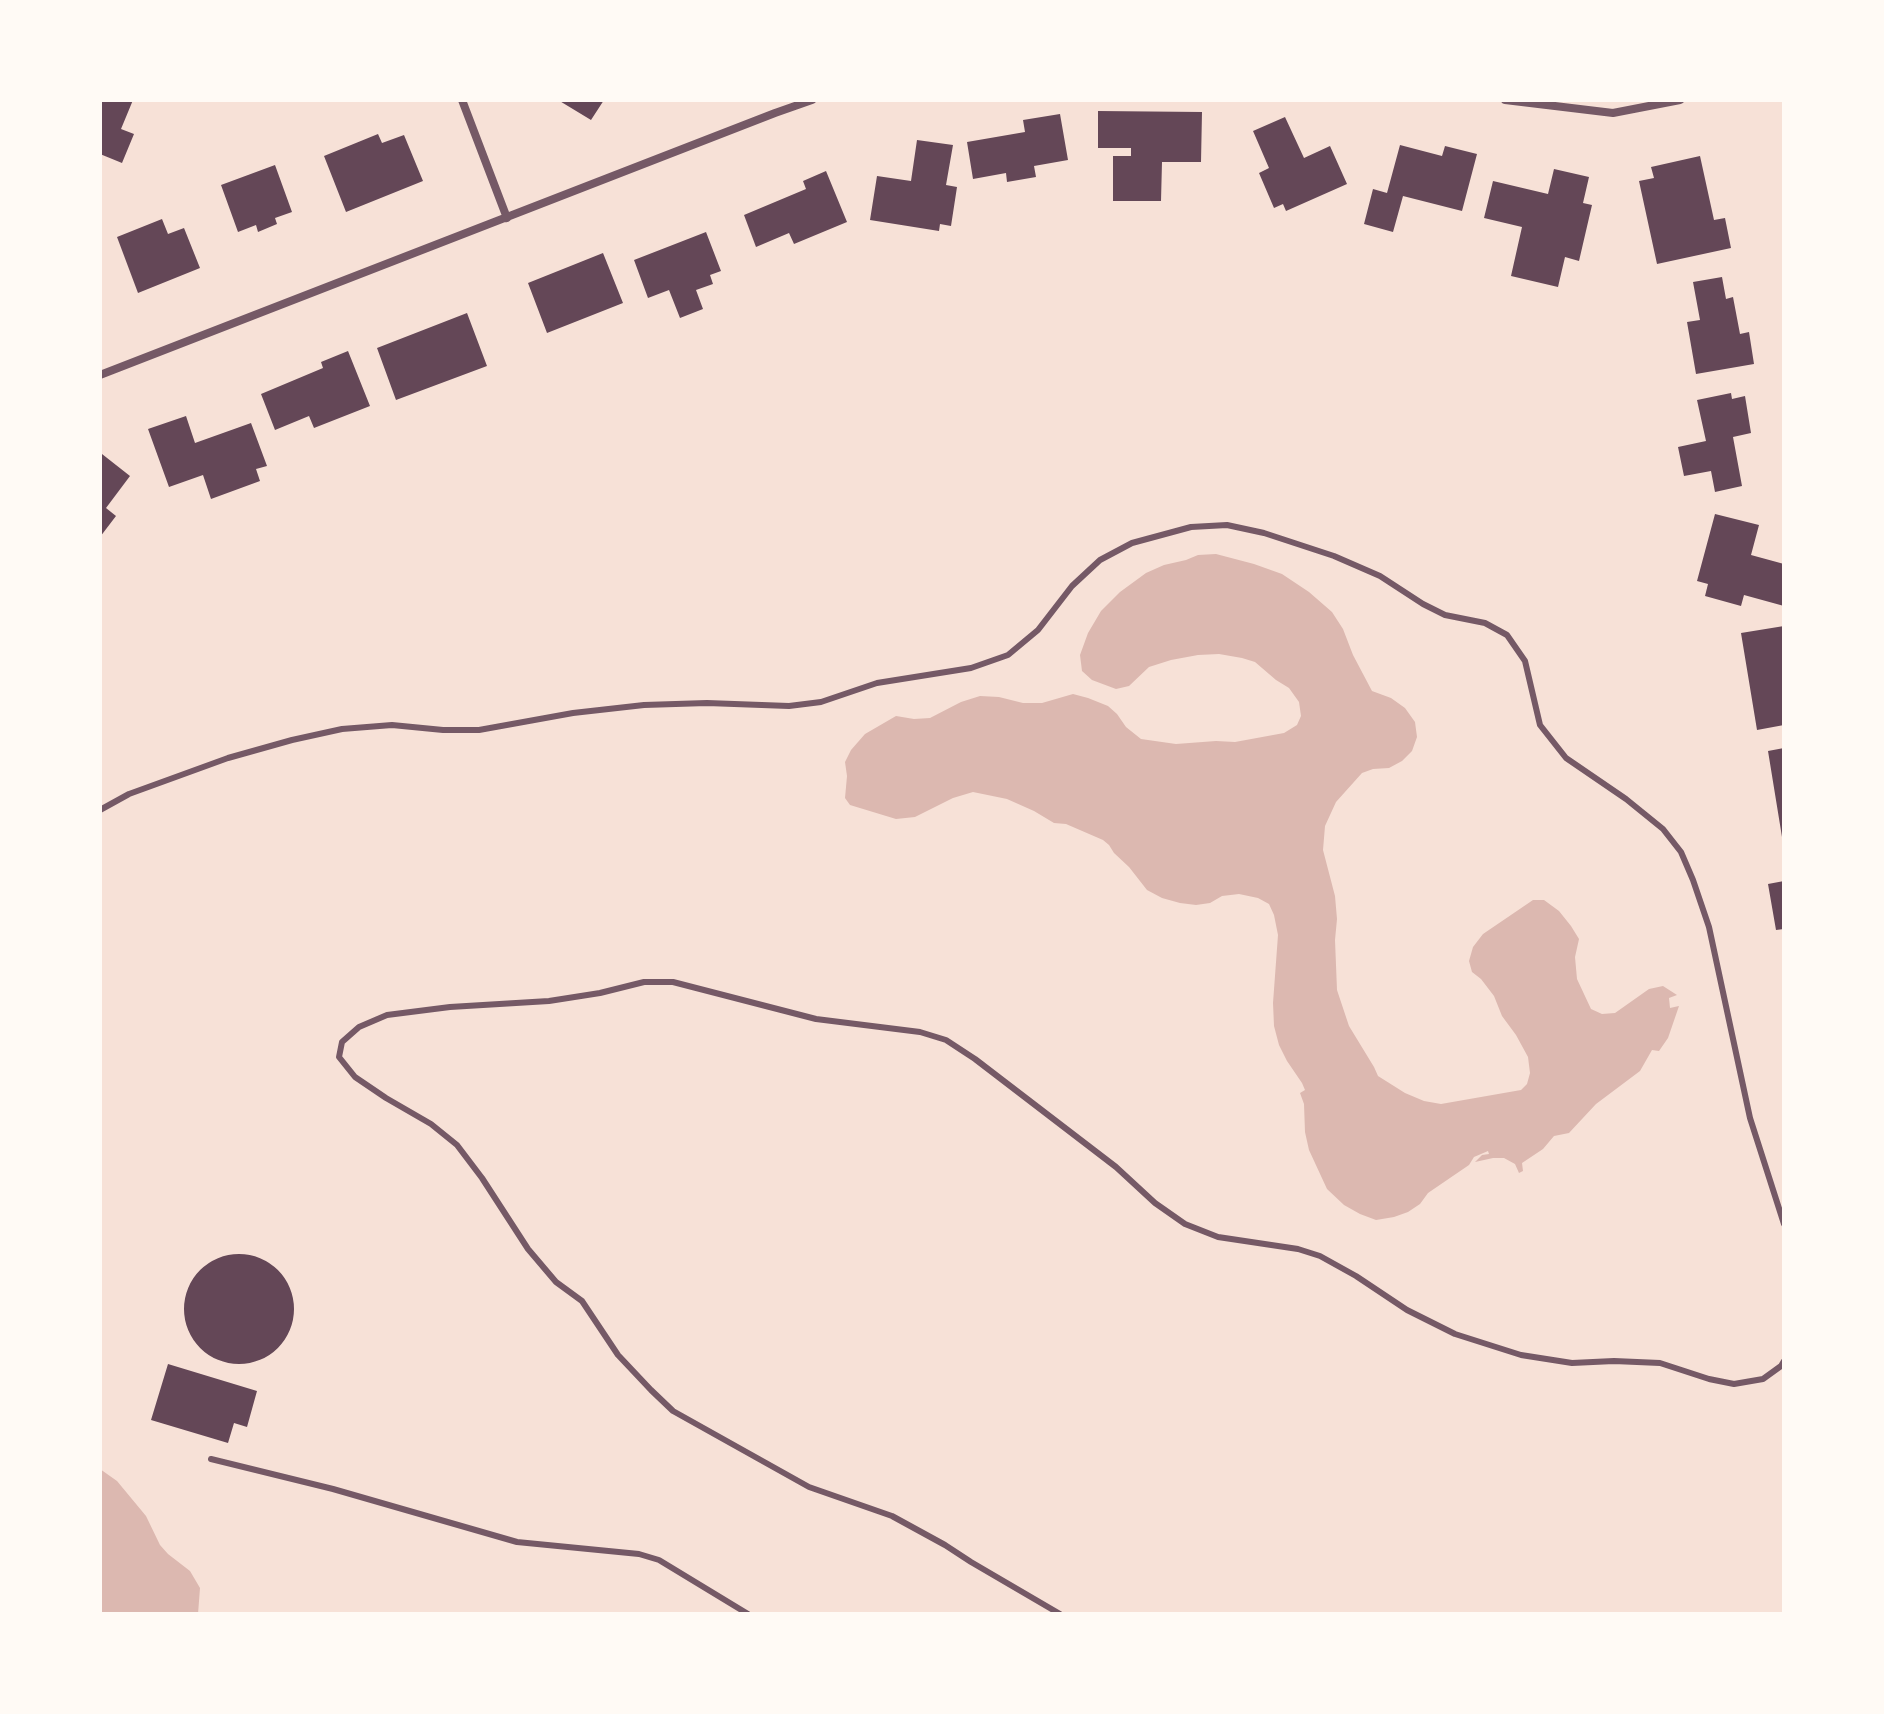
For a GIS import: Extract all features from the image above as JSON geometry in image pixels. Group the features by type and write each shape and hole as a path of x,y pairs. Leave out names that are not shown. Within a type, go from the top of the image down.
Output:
{"street":[{"path":"462,100 507,218"},
{"path":"100,375 812,100"},
{"path":"1505,100 1613,113 1680,100"}],"lane":[{"path":"100,810 129,794 228,758 342,729 392,725 479,730 573,713 660,705 789,706 821,702 877,683 971,668 1008,655 1038,630 1072,586 1100,560 1132,543 1191,527 1227,525 1264,533 1334,556 1380,576 1445,615 1485,623 1507,635 1525,661 1540,725 1566,758 1663,829 1681,852 1709,927 1750,1118 1784,1224"},
{"path":"1060,1614 892,1516 809,1487 673,1411 618,1355 582,1301 556,1282 528,1249 457,1145 431,1124 355,1077 339,1057 342,1042 359,1027 387,1015 450,1007 549,1001 644,982 673,982 816,1019 920,1032 946,1040 975,1059 1185,1224 1218,1237 1298,1249 1320,1256 1407,1310 1455,1334 1521,1355 1572,1363 1660,1363 1734,1384 1763,1379 1784,1361"},
{"path":"211,1459 333,1489 517,1542 639,1554 659,1560 748,1614"}],"shaded area":[{"path":"1216,554 1282,574 1309,592 1332,612 1343,629 1372,691 1391,698 1405,708 1415,722 1417,737 1412,751 1389,768 1362,773 1336,802 1325,826 1323,850 1335,896 1337,919 1337,990 1349,1026 1378,1076 1405,1093 1441,1104 1521,1090 1527,1084 1530,1073 1528,1057 1502,1016 1494,996 1472,972 1469,961 1473,947 1483,934 1533,900 1544,900 1559,911 1579,939 1575,957 1577,979 1591,1009 1602,1014 1615,1013 1649,989 1663,986 1677,995 1669,998 1670,1008 1679,1006 1668,1038 1659,1051 1652,1050 1640,1071 1596,1104 1569,1133 1554,1136 1543,1149 1522,1163 1523,1171 1519,1173 1515,1164 1504,1158 1475,1162 1482,1155 1489,1154 1488,1151 1474,1157 1469,1165 1428,1193 1420,1204 1408,1212 1376,1220 1344,1205 1327,1189 1309,1150 1305,1132 1304,1104 1300,1093 1305,1090 1279,1045 1274,1026 1278,935 1269,904 1239,894 1196,905 1162,898 1147,890 1103,840 1066,824 1054,823 1007,799 973,792 953,798 915,817 896,819 850,805 845,798 845,762 865,734 896,716 930,718 980,696 1042,703 1073,694 1108,706 1141,739 1176,744 1235,742 1284,733 1297,725 1301,716 1299,702 1289,688 1255,662 1242,658 1219,654 1171,660 1149,667 1129,686 1116,689 1092,680 1082,671 1080,655 1088,633 1101,611 1120,592 1146,573 1164,565 1198,555"},
{"path":"100,1469 117,1481 146,1516 160,1545 190,1571 200,1588 198,1614 100,1614"}],"building":[{"path":"100,100 133,100 121,129 134,134 122,163 100,154"},
{"path":"558,100 604,100 591,120"},
{"path":"1098,111 1202,112 1201,162 1162,162 1161,201 1113,201 1113,156 1131,156 1131,148 1098,148"},
{"path":"1060,114 1068,160 1034,166 1036,177 1007,182 1006,173 973,179 967,142 1025,132 1023,120"},
{"path":"1285,117 1304,158 1330,146 1347,184 1286,211 1283,204 1274,208 1259,173 1269,168 1253,131"},
{"path":"378,134 382,143 404,135 423,181 346,212 324,156"},
{"path":"917,140 953,145 946,185 957,187 951,226 940,224 939,231 870,220 877,176 911,181"},
{"path":"1400,145 1442,156 1445,146 1477,154 1462,211 1403,196 1393,232 1364,224 1373,189 1387,193"},
{"path":"1700,156 1714,220 1725,218 1731,248 1657,264 1639,181 1654,178 1651,167"},
{"path":"275,165 292,212 275,218 277,224 258,232 256,225 238,232 221,185"},
{"path":"1554,169 1589,177 1583,203 1592,205 1579,261 1565,257 1558,287 1511,276 1522,227 1484,218 1493,181 1548,194"},
{"path":"826,171 847,222 794,244 789,233 756,247 744,215 806,189 803,181"},
{"path":"162,219 168,234 184,228 200,268 138,293 117,237"},
{"path":"706,232 721,271 710,275 713,284 696,290 703,309 680,318 669,290 648,298 634,260"},
{"path":"603,253 623,303 547,333 528,283"},
{"path":"1722,277 1726,299 1733,297 1740,334 1749,332 1754,364 1696,374 1687,322 1700,320 1693,282"},
{"path":"467,313 487,366 396,400 377,348"},
{"path":"348,351 370,406 314,428 309,416 275,430 261,394 323,368 321,362"},
{"path":"1731,393 1732,399 1745,396 1751,433 1733,437 1742,486 1715,492 1711,471 1684,476 1678,447 1706,441 1697,400"},
{"path":"186,416 195,443 251,423 267,466 256,469 260,481 211,499 203,475 169,487 148,429"},
{"path":"102,454 130,476 106,508 116,516 100,537 100,457"},
{"path":"1715,514 1759,525 1751,555 1784,564 1784,606 1744,595 1741,606 1705,596 1708,584 1697,581"},
{"path":"1784,626 1784,725 1757,730 1741,633"},
{"path":"1784,748 1784,837 1782,837 1768,751"},
{"path":"1784,881 1784,929 1776,930 1768,884"},
{"path":"239,1254 260,1258 278,1270 290,1288 294,1309 290,1330 278,1348 260,1360 239,1364 218,1360 200,1348 188,1330 184,1309 188,1288 200,1270 218,1258"},
{"path":"168,1364 257,1391 247,1427 234,1423 228,1443 151,1420"}]}
